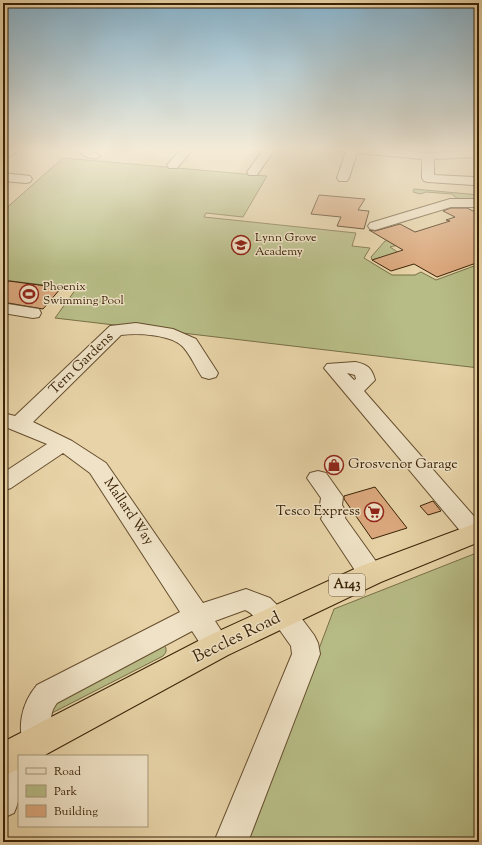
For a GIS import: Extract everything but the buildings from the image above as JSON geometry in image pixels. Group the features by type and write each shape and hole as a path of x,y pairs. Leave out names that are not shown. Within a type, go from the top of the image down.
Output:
{"highway":[{"name":"Beccles Road","path":"3,760 217,646 371,574 477,532"}],"street":[{"path":"375,226 450,202 479,203"},
{"path":"5,311 34,313"},
{"name":"Tern Gardens","path":"11,421 42,403 116,330 136,328 167,332 181,338 190,343 209,373"},
{"path":"352,390 477,532"},
{"name":"Mallard Way","path":"11,421 41,432 82,455 98,468 217,646"},
{"path":"3,483 62,444"},
{"path":"318,478 332,496 331,505 334,512 333,519 371,574"},
{"path":"37,742 35,712 39,702 47,694 197,616 246,599 261,605 279,617 304,643 306,654 231,842"},
{"path":"3,766 7,774 9,785 3,802"}],"green space":[{"name":"Lynn Grove Academy","path":"29,188 260,188 243,217 206,213 204,217 356,233 352,246 370,248 364,258 392,275 415,275 421,272 436,280 474,266 479,269 479,368 55,318 76,289 3,280 3,211"},
{"path":"414,189 479,195 479,201 459,200 452,194 426,192 420,194 413,192"},
{"path":"399,236 402,244 390,247 399,253 372,260 371,257 385,241"},
{"path":"479,552 479,842 246,842 334,609"},
{"path":"161,641 166,648 166,652 163,656 52,713 46,713 45,704"}],"place":[{"name":"Lynn Grove Academy","path":"241,245"},
{"name":"Phoenix Swimming Pool","path":"29,294"},
{"name":"Grosvenor Garage","path":"334,465"},
{"name":"Tesco Express","path":"374,512"}]}
